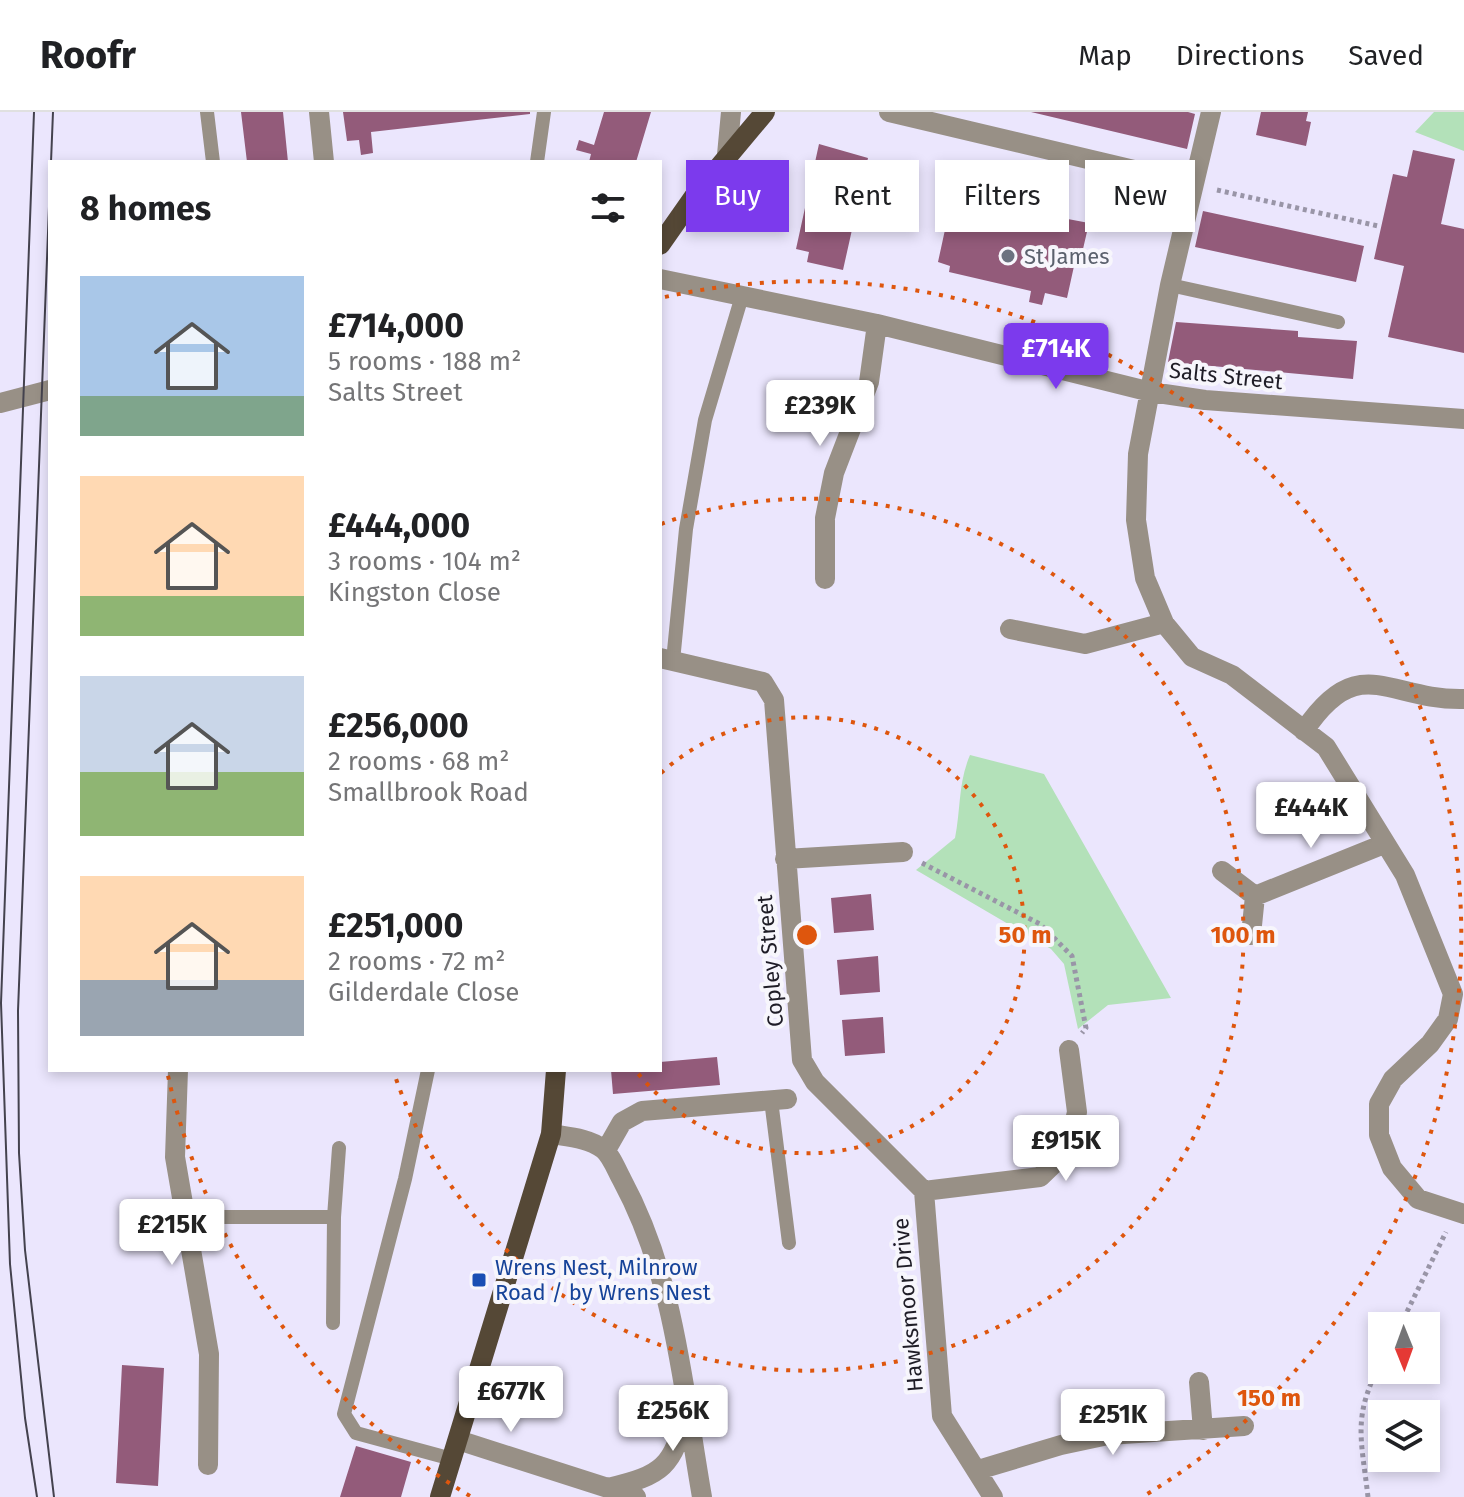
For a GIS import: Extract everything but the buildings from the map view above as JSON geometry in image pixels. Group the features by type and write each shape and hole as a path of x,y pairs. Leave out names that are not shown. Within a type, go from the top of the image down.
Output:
{"main road":[{"path":"662,242 727,155 765,112"},
{"path":"440,1497 551,1134 556,1072"}],"street":[{"path":"319,112 324,160"},
{"path":"727,155 731,112"},
{"path":"889,112 1092,160"},
{"path":"1195,176 1211,112"},
{"path":"1182,232 1138,454 1136,520 1145,578 1164,623 1192,657 1232,675 1326,747 1405,875 1457,1008 1430,1044 1393,1079 1379,1104 1379,1135 1392,1168 1418,1199 1458,1213"},
{"name":"Salts Street","path":"662,279 877,324 1151,392 1205,400 1464,419"},
{"path":"825,579 825,518 834,473 869,382 877,324"},
{"path":"0,403 48,391"},
{"path":"1010,629 1085,644 1164,623"},
{"name":"Copley Street","path":"666,660 763,682 774,700 802,1060 815,1082 924,1191"},
{"path":"1304,731 1324,702 1344,688 1375,682 1407,693 1464,699"},
{"path":"1255,896 1384,844"},
{"path":"785,859 903,852"},
{"path":"1222,871 1255,896"},
{"path":"1251,935 1255,896"},
{"path":"924,1191 1040,1177 1059,1159 1068,1150 1077,1112 1069,1050"},
{"path":"178,1072 175,1157 209,1354 208,1465"},
{"path":"606,1150 622,1122 642,1111 779,1099"},
{"path":"551,1134 584,1139 606,1150 639,1212 666,1291 688,1402 702,1497"},
{"name":"Hawksmoor Drive","path":"924,1191 942,1416 993,1497"},
{"path":"1199,1382 1203,1430"},
{"path":"608,1488 644,1480 676,1453 688,1402"},
{"path":"978,1470 1061,1445 1108,1435 1244,1426"},
{"path":"455,1449 636,1497"}],"lane":[{"path":"207,112 213,160"},
{"path":"537,160 544,112"},
{"path":"1170,285 1338,322"},
{"path":"666,660 705,420 742,296"},
{"path":"428,1072 405,1179 344,1414 356,1433 455,1449"},
{"path":"779,1099 789,1243"},
{"path":"333,1323 334,1217 339,1148"},
{"path":"185,1217 334,1217"}],"path":[{"path":"1195,184 1378,226"},
{"path":"903,852 1040,924 1072,956 1086,1028 1069,1050"},
{"path":"1407,1312 1458,1213"},
{"path":"1368,1497 1359,1420 1369,1384"}],"green space":[{"path":"1434,112 1464,112 1464,151 1415,132"},
{"path":"970,755 1044,774 1171,998 1108,1005 1078,1029 1064,964 1051,949 916,870 955,838"}],"tram line":[{"path":"34,112 1,1003 10,1264 25,1418 37,1497"},
{"path":"51,160 53,112"},
{"path":"48,233 18,1011 19,1153 25,1250 54,1497"}],"place":[{"name":"St James","path":"1008,256"},
{"name":"Wrens Nest, Milnrow Road / by Wrens Nest","path":"479,1280"}]}
